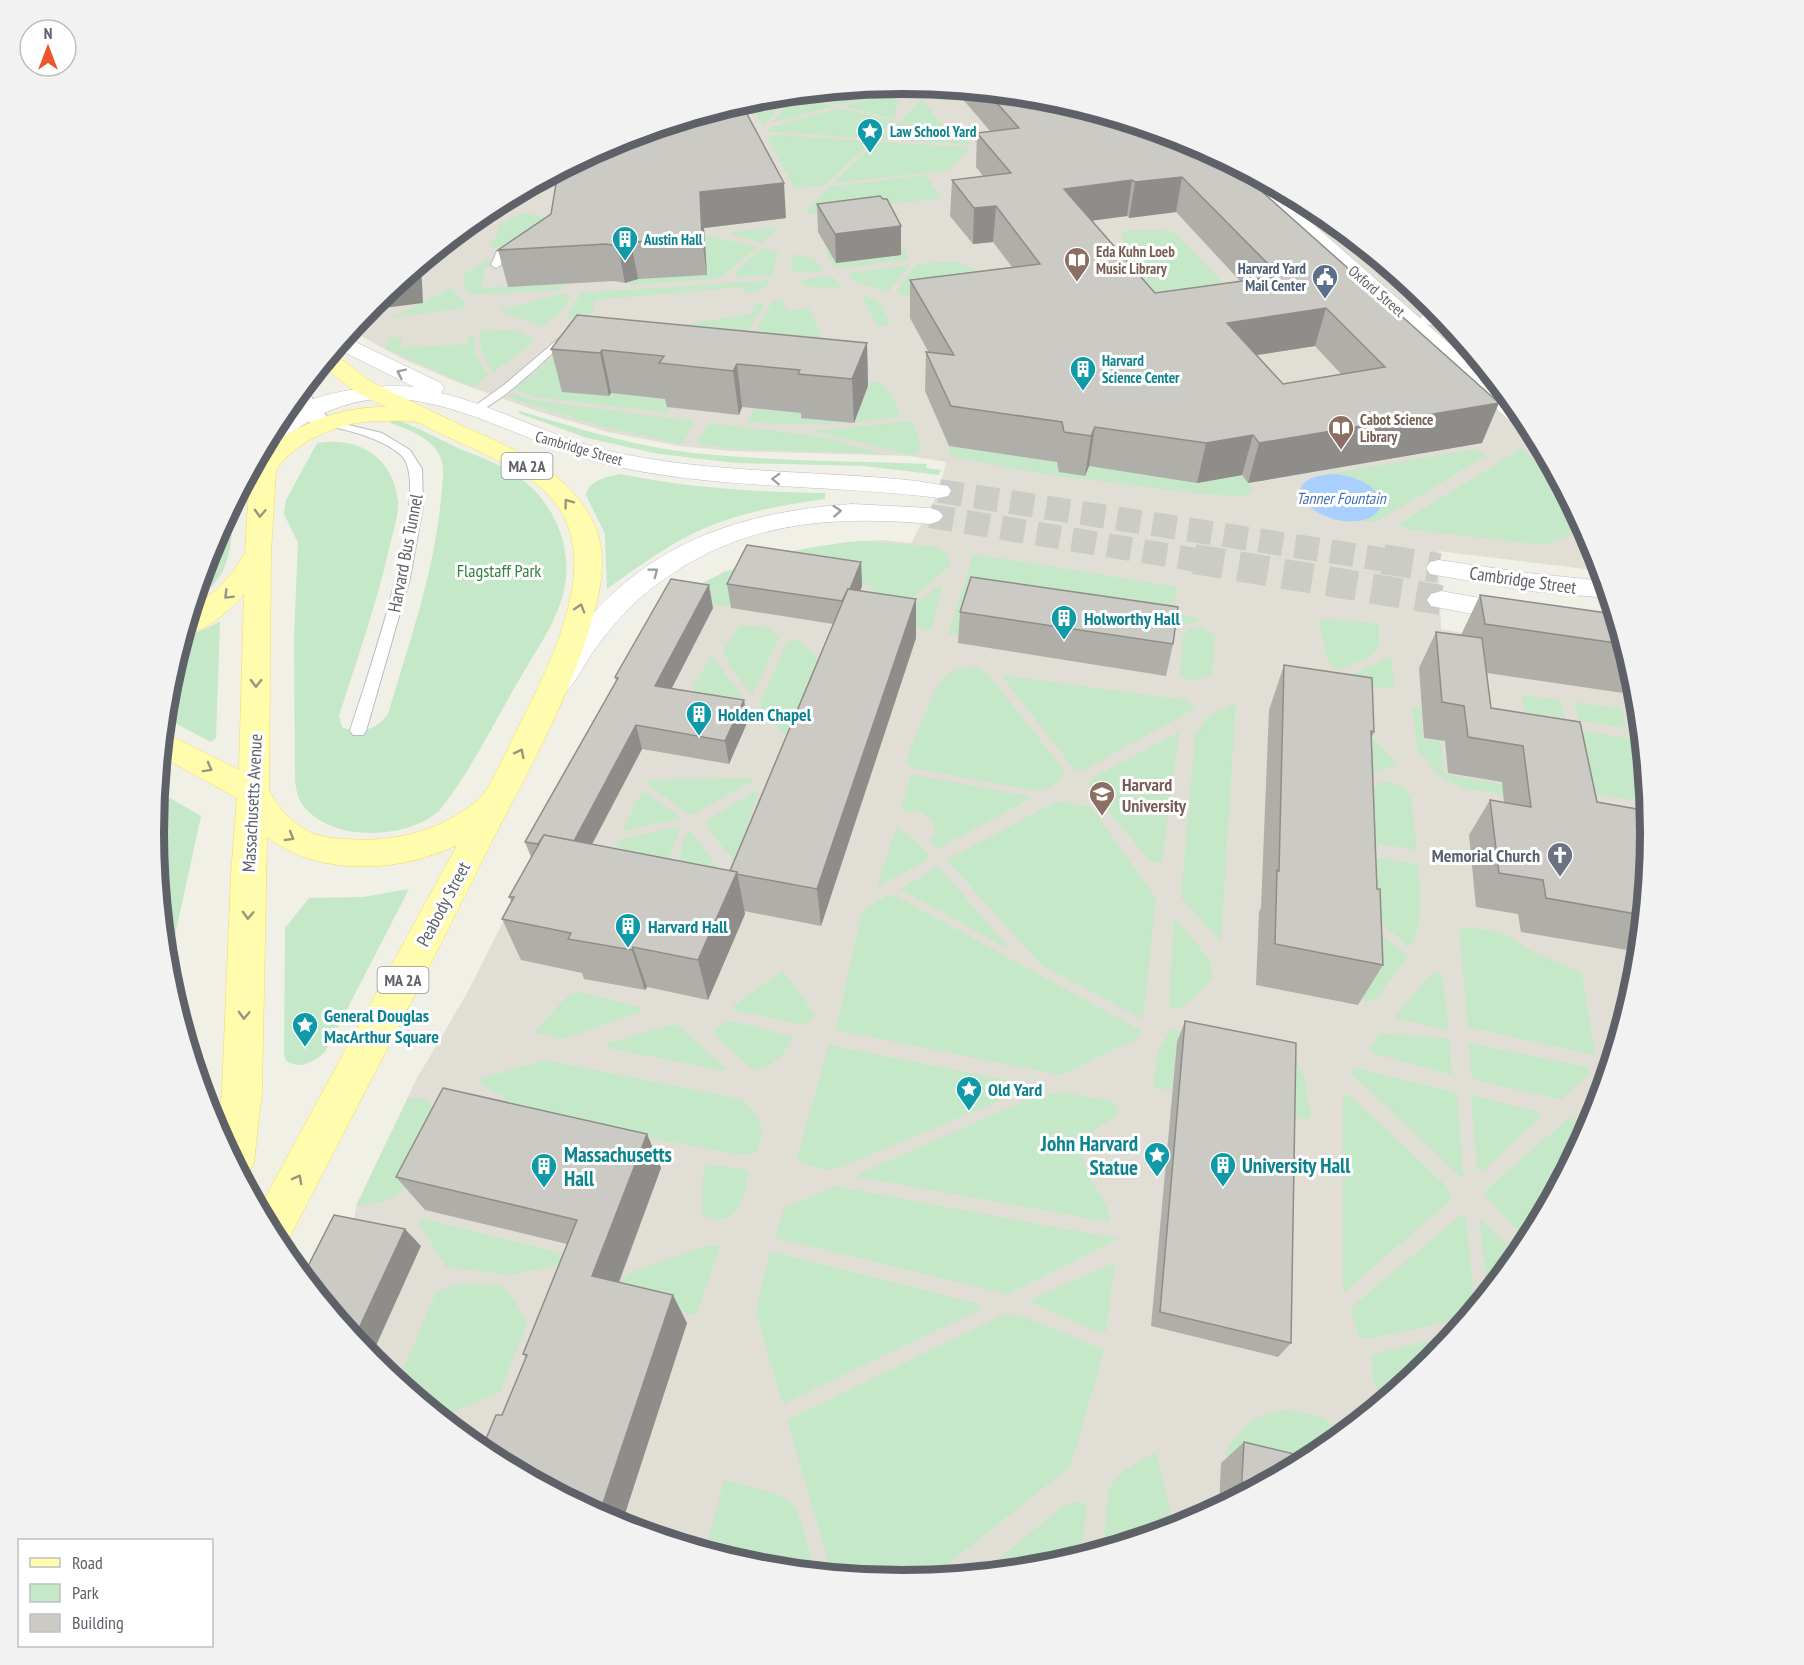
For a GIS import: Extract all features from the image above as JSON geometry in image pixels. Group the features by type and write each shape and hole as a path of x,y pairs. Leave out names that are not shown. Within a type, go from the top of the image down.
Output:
{"main road":[{"name":"Oxford Street","path":"1261,188 1494,392"},
{"path":"348,345 484,413"},
{"name":"MA 2A","path":"333,364 349,378 375,393 537,473 561,493 574,510 583,528 588,557 586,589 562,663 546,702"},
{"name":"Cambridge Street","path":"285,427 344,398 395,392 420,395 484,413 577,450 648,466 741,477 863,483 934,504 812,514 753,526 689,550 664,565 626,596 577,655 546,702"},
{"path":"262,472 272,459 287,446 307,416 370,414 424,417"},
{"name":"Massachusetts Avenue","path":"235,1149 242,1091 248,874 254,793 258,553 263,462"},
{"path":"196,619 213,609 228,596 248,572 258,553"},
{"name":"Cambridge Street","path":"1439,568 1528,582 1599,589"},
{"path":"1441,600 1544,615"},
{"name":"Peabody Street","path":"275,1222 546,702"},
{"path":"169,747 254,793 269,822 282,833 315,848 345,853 389,851 432,841 472,823 494,805"}],"lane":[{"path":"496,265 500,252"},
{"path":"484,413 508,387 565,336"},
{"path":"305,400 307,416"},
{"name":"Harvard Bus Tunnel","path":"307,416 372,433 395,444 412,461 418,479 417,506 403,578 358,731"}],"shaded area":[{"name":"Harvard University","path":"902,94 998,101 1093,120 1139,134 1184,151 1271,193 1351,247 1389,278 1457,346 1516,422 1564,506 1591,570 1438,551 1441,629 1619,660 1634,736 1638,784 1640,832 1634,929 1615,1024 1601,1070 1564,1159 1541,1202 1516,1243 1457,1319 1389,1387 1351,1418 1271,1472 1228,1494 1139,1531 1093,1545 1046,1556 950,1569 854,1569 806,1564 711,1545 665,1531 620,1514 533,1472 453,1418 415,1387 380,1354 323,1290 352,1232 356,1206 417,1078 466,995 604,722 722,572 840,543 882,540 911,543 939,491 946,462 909,456 731,451 679,446 608,432 540,412 457,382 403,359 359,335 380,311 415,278 453,247 533,193 576,171 665,134 711,120 758,109 854,96"}],"green space":[{"path":"893,94 898,102 894,119 843,106 886,95"},
{"path":"874,95 840,105 819,100"},
{"path":"922,99 949,134 900,121"},
{"path":"812,100 834,106 772,123 787,104"},
{"path":"780,105 764,125 754,110"},
{"path":"839,108 893,121 873,139 766,131 769,128"},
{"path":"897,122 968,141 969,144 879,139"},
{"path":"773,135 870,142 825,185 797,188 794,187 767,137"},
{"path":"877,142 971,148 954,165 944,171 833,183"},
{"path":"926,175 941,198 811,214 806,211 829,187"},
{"path":"522,213 554,219 536,233 497,248 488,246 497,235 499,225"},
{"path":"779,227 761,243 732,234 732,232"},
{"path":"1126,230 1173,231 1238,299 1159,295 1145,284 1134,269 1122,235"},
{"path":"701,234 757,247 722,276 715,279 630,285 630,283"},
{"path":"763,248 779,253 772,275 738,277 735,272"},
{"path":"904,249 908,259 844,268 834,265 826,253 830,252 837,263 900,255 898,250"},
{"path":"793,254 813,259 824,271 794,273 791,269"},
{"path":"1364,258 1389,278 1404,292"},
{"path":"486,260 492,260 493,266 485,267 481,288 563,284 562,290 475,294 465,291 463,276"},
{"path":"954,261 975,269 925,296 914,298 896,291 916,264"},
{"path":"908,265 909,267 888,292 854,282 849,273"},
{"path":"822,276 833,277 841,286 840,288 810,287 797,282"},
{"path":"770,280 763,288 749,293 745,293 743,287 594,300 593,312 565,319 581,293"},
{"path":"451,288 465,303 463,308 392,318"},
{"path":"567,294 570,297 561,310 540,326 499,310 556,295"},
{"path":"865,296 879,302 890,322 888,325 878,327 862,298"},
{"path":"782,300 787,311 809,308 832,358 745,352 772,302"},
{"path":"765,303 736,350 655,329 752,314 754,305"},
{"path":"483,331 518,331 530,337 534,342 493,372 481,349 480,333"},
{"path":"469,335 473,335 475,354 488,375 472,387 386,349 389,337 402,337 400,348 467,344"},
{"path":"559,351 563,392 609,396 611,393 671,400 667,407 671,408 668,413 537,397 514,390"},
{"path":"871,381 883,385 893,398 900,417 854,422"},
{"path":"511,393 533,400 692,421 693,424 682,444 603,427 508,397"},
{"path":"753,409 803,413 802,418 850,423 747,422"},
{"path":"520,411 614,438 671,450 767,459 927,464 926,468 941,470 939,475 864,466 736,463 659,454 587,438 518,413"},
{"name":"Flagstaff Park","path":"396,420 502,467 529,485 540,496 557,523 565,553 565,585 557,612 544,638 470,766 439,811 409,827 372,833 353,832 319,820 303,806 297,791 294,640 298,543 284,514 286,500 317,443 347,443 371,453 389,472 395,486 398,512 385,567 339,716 342,727 348,730 367,730 379,724 388,714 427,581 438,527 443,482 441,459 435,448 417,434 389,422"},
{"path":"911,421 919,438 920,449 913,456 814,431"},
{"path":"709,423 822,437 883,454 740,449 697,444"},
{"path":"949,446 1046,460 1047,457 1057,464 1089,467 1232,462 1253,490 1249,495 1240,496 1200,494 1038,473 954,457 949,453"},
{"path":"1522,448 1544,469 1576,532 1543,545 1406,529 1399,524"},
{"path":"1475,449 1485,456 1376,522 1359,521 1381,510 1382,502 1379,494 1336,474 1323,475"},
{"path":"620,474 672,483 722,488 825,493 825,499 757,511 708,527 670,546 607,589 605,534 586,495 595,483"},
{"path":"233,521 228,558 217,581 203,595"},
{"path":"861,541 938,547 947,555 950,566 911,599 865,616 874,586 750,567 729,607 675,600 717,576 764,558 812,547"},
{"path":"974,554 1177,587 1173,614 1199,618 1199,621 1185,624 1174,631 967,607 957,635 948,634"},
{"path":"942,584 931,630 883,623 899,616"},
{"path":"1319,619 1379,624 1379,644 1373,655 1338,671 1327,660"},
{"path":"220,622 216,738 211,742 172,722 191,635"},
{"path":"742,625 769,628 779,638 752,695 731,668 723,650"},
{"path":"1202,627 1215,635 1212,674 1191,680 1180,674 1183,634 1192,628"},
{"path":"797,639 823,661 785,735 759,705 787,642"},
{"path":"711,655 746,701 745,704 694,694 693,688"},
{"path":"1387,658 1392,660 1394,688 1392,689 1357,685 1349,676"},
{"path":"975,667 988,674 1064,771 1061,778 1054,784 1037,791 913,768 906,764 922,719 944,677 962,668"},
{"path":"1001,675 1184,700 1193,705 1194,709 1082,771 1074,769"},
{"path":"1522,695 1561,700 1565,718 1525,712"},
{"path":"1574,702 1622,709 1626,728 1578,720"},
{"path":"1236,703 1221,942 1181,897 1195,737 1206,718"},
{"path":"1421,707 1423,739 1441,742 1444,774 1506,785 1508,795 1462,788 1435,773 1429,761 1418,752 1412,709"},
{"path":"1364,728 1397,764 1371,774"},
{"path":"1581,731 1634,739 1639,801 1592,793"},
{"path":"1179,732 1162,862 1150,861 1091,790 1089,784 1096,776"},
{"path":"911,774 1033,797 938,849 930,840 936,832 932,820 920,811 906,813 902,806"},
{"path":"752,778 753,781 693,814 687,813 646,783 648,780"},
{"path":"1388,781 1405,788 1411,799 1417,850 1366,842 1365,798 1379,783"},
{"path":"759,789 735,862 709,830 706,821"},
{"path":"642,791 679,816 679,819 622,831"},
{"path":"166,795 201,816 173,945 166,881"},
{"path":"1057,801 1091,807 1156,898 1143,1019 1041,965 947,860"},
{"path":"680,828 667,862 663,865 616,846 618,840"},
{"path":"896,828 910,835 931,858 877,887"},
{"path":"692,832 720,872 678,867 684,837"},
{"path":"1366,856 1417,864 1420,917 1418,928 1409,947 1377,919"},
{"path":"938,866 1012,951 900,889"},
{"path":"409,889 325,1052 307,1064 297,1065 286,1061 284,1053 285,928 309,898 363,897"},
{"path":"894,895 1140,1030 1140,1037 1061,1075 836,1030 862,911 886,896"},
{"path":"1362,912 1375,930 1408,956 1376,999 1364,1003"},
{"path":"1174,917 1211,962 1212,979 1182,1008 1169,1008"},
{"path":"1477,928 1505,934 1535,953 1582,973 1595,1055 1468,1027 1459,929"},
{"path":"783,971 815,1016 804,1025 733,1010 734,1005"},
{"path":"1433,972 1442,974 1449,1030 1394,1018"},
{"path":"579,992 642,1008 642,1011 564,1039 533,1032 568,996"},
{"path":"731,1021 792,1036 790,1043 778,1059 766,1066 752,1069 715,1036 715,1030 725,1022"},
{"path":"676,1024 725,1067 725,1071 607,1048 608,1043"},
{"path":"1170,1030 1201,1033 1286,1049 1303,1071 1311,1117 1307,1119 1284,1112 1285,1064 1178,1042 1172,1090 1153,1088 1158,1052"},
{"path":"1379,1035 1445,1038 1450,1042 1452,1075 1369,1052"},
{"path":"1468,1043 1586,1067 1591,1073 1561,1099 1472,1079"},
{"path":"829,1045 1035,1086 839,1168 826,1170 796,1161"},
{"path":"544,1060 741,1099 760,1122 761,1136 756,1152 742,1155 532,1116 476,1080"},
{"path":"1355,1068 1457,1094 1463,1176 1460,1176 1353,1075 1351,1070"},
{"path":"1061,1092 1112,1101 1117,1107 1118,1114 1091,1134 1084,1146 1083,1157 1086,1169 1109,1212 1110,1222 858,1177 859,1174 1034,1097"},
{"path":"1343,1093 1353,1098 1446,1186 1452,1199 1343,1293"},
{"path":"1471,1095 1539,1112 1541,1116 1484,1170 1479,1171 1477,1167"},
{"path":"408,1098 425,1098 433,1107 434,1114 412,1174 397,1194 388,1200 356,1206"},
{"path":"1569,1118 1581,1121 1564,1159 1521,1234 1484,1195 1486,1190"},
{"path":"714,1165 747,1170 748,1173 744,1193 737,1209 725,1218 715,1219 704,1216 702,1212 703,1172 706,1167"},
{"path":"835,1186 1119,1239 1008,1294 775,1238 784,1208"},
{"path":"1462,1214 1466,1218 1474,1298 1456,1320 1365,1339 1360,1338 1351,1312 1353,1306"},
{"path":"420,1218 578,1257 568,1263 510,1275 446,1267 420,1225"},
{"path":"1479,1218 1512,1248 1487,1282"},
{"path":"708,1245 720,1247 696,1315 606,1296 606,1288 629,1273"},
{"path":"770,1251 980,1304 981,1309 783,1404 756,1313"},
{"path":"1115,1262 1106,1332 1098,1332 1028,1301"},
{"path":"461,1284 500,1285 514,1300 527,1324 500,1392 448,1414 401,1374 437,1291"},
{"path":"1003,1315 1022,1316 1104,1350 1071,1466 941,1569 854,1569 830,1566 787,1420"},
{"path":"1439,1339 1380,1394 1373,1379 1371,1355"},
{"path":"1287,1410 1318,1416 1338,1427 1277,1468 1223,1455 1249,1424 1265,1414"},
{"path":"1156,1452 1172,1519 1103,1542 1109,1488 1123,1471"},
{"path":"724,1480 768,1491 790,1502 802,1525 813,1565 758,1556 708,1544"},
{"path":"1083,1502 1087,1507 1081,1548 991,1565 1066,1504"}],"water":[{"name":"Tanner Fountain","path":"1336,474 1357,479 1374,490 1382,502 1377,513 1359,521 1342,521 1313,509 1304,500 1301,491 1304,483 1315,477"}],"building":[{"path":"995,101 1046,109 1139,134 1184,151 1192,157 1196,157 1254,184 1499,403 1259,443 1253,435 1206,443 1095,427 1091,436 1064,432 1062,422 951,406 926,352 954,355 910,280 1040,264 996,206 974,208 952,180 1011,173 977,133 1019,128","holes":["1182,177 1280,276 1155,293 1064,189 1132,180 1135,182","1326,308 1385,367 1283,384 1227,323"]},
{"path":"746,112 784,183 700,192 702,238 631,242 618,246 606,244 498,250 551,214 557,181 620,151 665,134"},
{"path":"880,196 887,199 901,226 835,234 817,204"},
{"path":"577,315 867,343 852,379 798,374 800,370 737,364 733,371 659,363 664,356 602,350 600,353 551,349"},
{"path":"747,545 861,562 850,589 842,601 727,584"},
{"path":"971,577 1178,607 1173,644 960,612"},
{"path":"671,579 709,585 655,686 744,700 725,741 636,725 574,841 544,835 538,844 525,842 618,678 615,677"},
{"path":"848,589 916,599 817,889 736,874 737,872 730,871"},
{"path":"1480,595 1606,613 1615,643 1485,624"},
{"path":"1436,632 1482,638 1491,708 1580,722 1597,802 1639,809 1635,914 1546,898 1543,880 1499,873 1490,800 1531,807 1523,746 1468,737 1464,706 1442,702"},
{"path":"1284,665 1372,678 1374,732 1371,731 1377,889 1380,889 1383,965 1275,944"},
{"path":"544,835 737,872 698,960 633,947 632,950 568,939 571,933 502,919 514,897 509,897"},
{"name":"University Hall","path":"1185,1021 1296,1043 1291,1343 1160,1312"},
{"path":"443,1088 647,1134 592,1276 673,1295 602,1506 533,1472 485,1441 496,1415 502,1415 527,1355 523,1354 577,1220 396,1177"},
{"path":"334,1215 405,1229 358,1331 307,1268"},
{"path":"1244,1442 1298,1455 1271,1472 1241,1487"}],"tunnel":[{"path":"939,491 1393,561"},
{"path":"930,516 1203,561"},
{"path":"1194,559 1441,600"},
{"path":"1383,559 1439,568"}],"place":[{"name":"Law School Yard","path":"870,154"},
{"name":"Austin Hall","path":"625,262"},
{"name":"Eda Kuhn Loeb Music Library","path":"1077,283"},
{"name":"Harvard Yard Mail Center","path":"1325,300"},
{"name":"Harvard Science Center","path":"1083,392"},
{"name":"Cabot Science Library","path":"1341,451"},
{"name":"Holworthy Hall","path":"1064,641"},
{"name":"Holden Chapel","path":"699,737"},
{"name":"Harvard University","path":"1102,817"},
{"name":"Memorial Church","path":"1560,878"},
{"name":"Harvard Hall","path":"628,949"},
{"name":"General Douglas MacArthur Square","path":"305,1048"},
{"name":"Old Yard","path":"969,1112"},
{"name":"John Harvard Statue","path":"1157,1178"},
{"name":"University Hall","path":"1223,1188"},
{"name":"Massachusetts Hall","path":"544,1189"}]}
